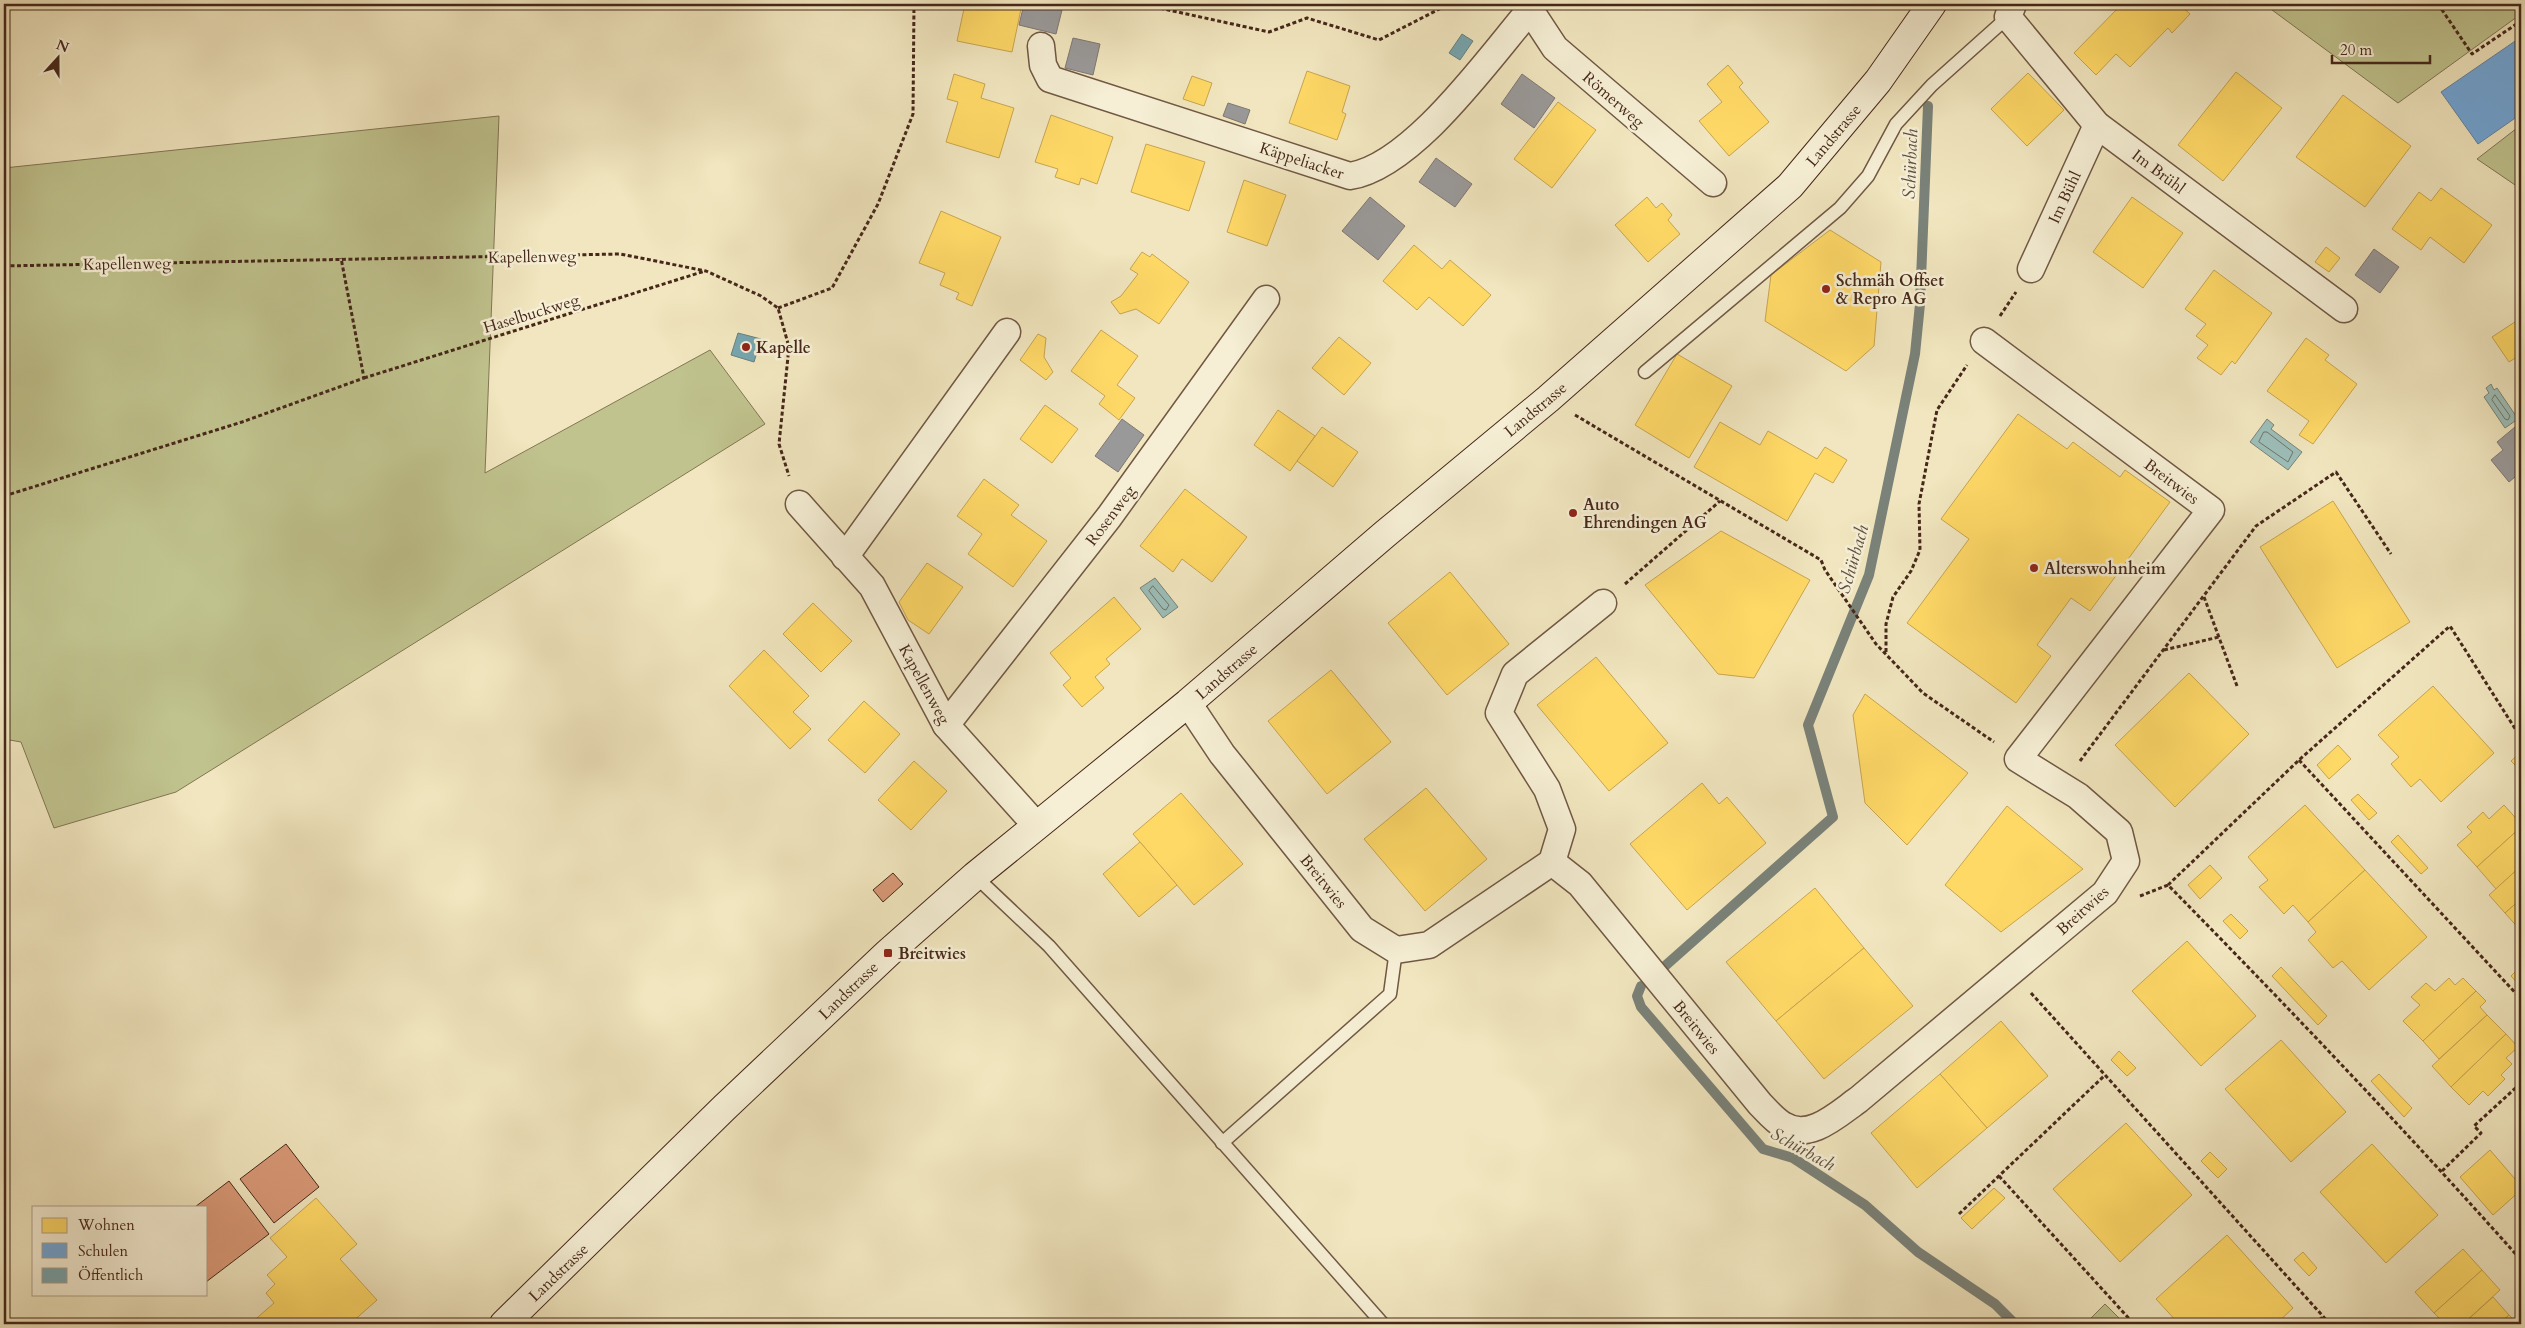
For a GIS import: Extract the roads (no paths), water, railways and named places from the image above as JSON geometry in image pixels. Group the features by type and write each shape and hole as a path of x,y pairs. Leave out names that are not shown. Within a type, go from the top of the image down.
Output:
{"main road":[{"name":"Landstrasse","path":"504,1324 739,1094 888,952 975,876 1188,703 1385,534 1548,399 1790,186 1878,81 1932,4"}],"street":[{"name":"Käppeliacker","path":"1041,46 1043,65 1050,79 1350,176 1367,173 1416,140 1456,98 1531,7"},
{"name":"Römerweg","path":"1531,7 1555,48 1712,183"},
{"name":"Im Brühl","path":"2011,10 2097,125 2344,309"},
{"name":"Im Bühl","path":"2031,269 2097,125"},
{"name":"Rosenweg","path":"946,725 1109,517 1266,299"},
{"path":"845,557 1007,332"},
{"name":"Breitwies","path":"1552,862 1580,884 1760,1104 1784,1126 1804,1131 1826,1123 1858,1100 2105,893 2126,861 2119,832 2078,796 2018,759 2211,510 1984,341"},
{"name":"Kapellenweg","path":"799,504 872,586 946,725 1036,825"},
{"path":"1396,950 1429,946 1552,862 1562,829 1546,789 1499,713 1515,674 1603,603"},
{"name":"Breitwies","path":"1188,703 1222,754 1362,929 1396,950"}],"lane":[{"path":"1645,372 1840,208 1868,176 1896,124 1932,84 2011,10"},
{"path":"975,876 1049,946 1383,1324"},
{"path":"1222,1143 1390,994 1396,950"}],"water":[{"path":"2491,384 2494,390 2497,388 2518,419 2505,428 2484,397 2489,393 2486,388"},
{"path":"2267,419 2274,425 2271,429 2302,452 2288,470 2250,442"},
{"path":"1155,578 1178,607 1163,618 1140,588"}],"waterway":[{"name":"Schürbach","path":"1665,966 1833,817 1808,725 1869,575 1915,354 1920,304 1928,106"},
{"name":"Schürbach","path":"1641,986 1637,996 1641,1007 1763,1149 1793,1158 1865,1205 1918,1252 1995,1304 2015,1324"}],"place":[{"name":"Schmäh Offset & Repro AG","path":"1826,289"},
{"name":"Kapelle","path":"746,347"},
{"name":"Auto Ehrendingen AG","path":"1573,513"},
{"name":"Alterswohnheim","path":"2034,568"},
{"name":"Breitwies","path":"888,953"}]}
